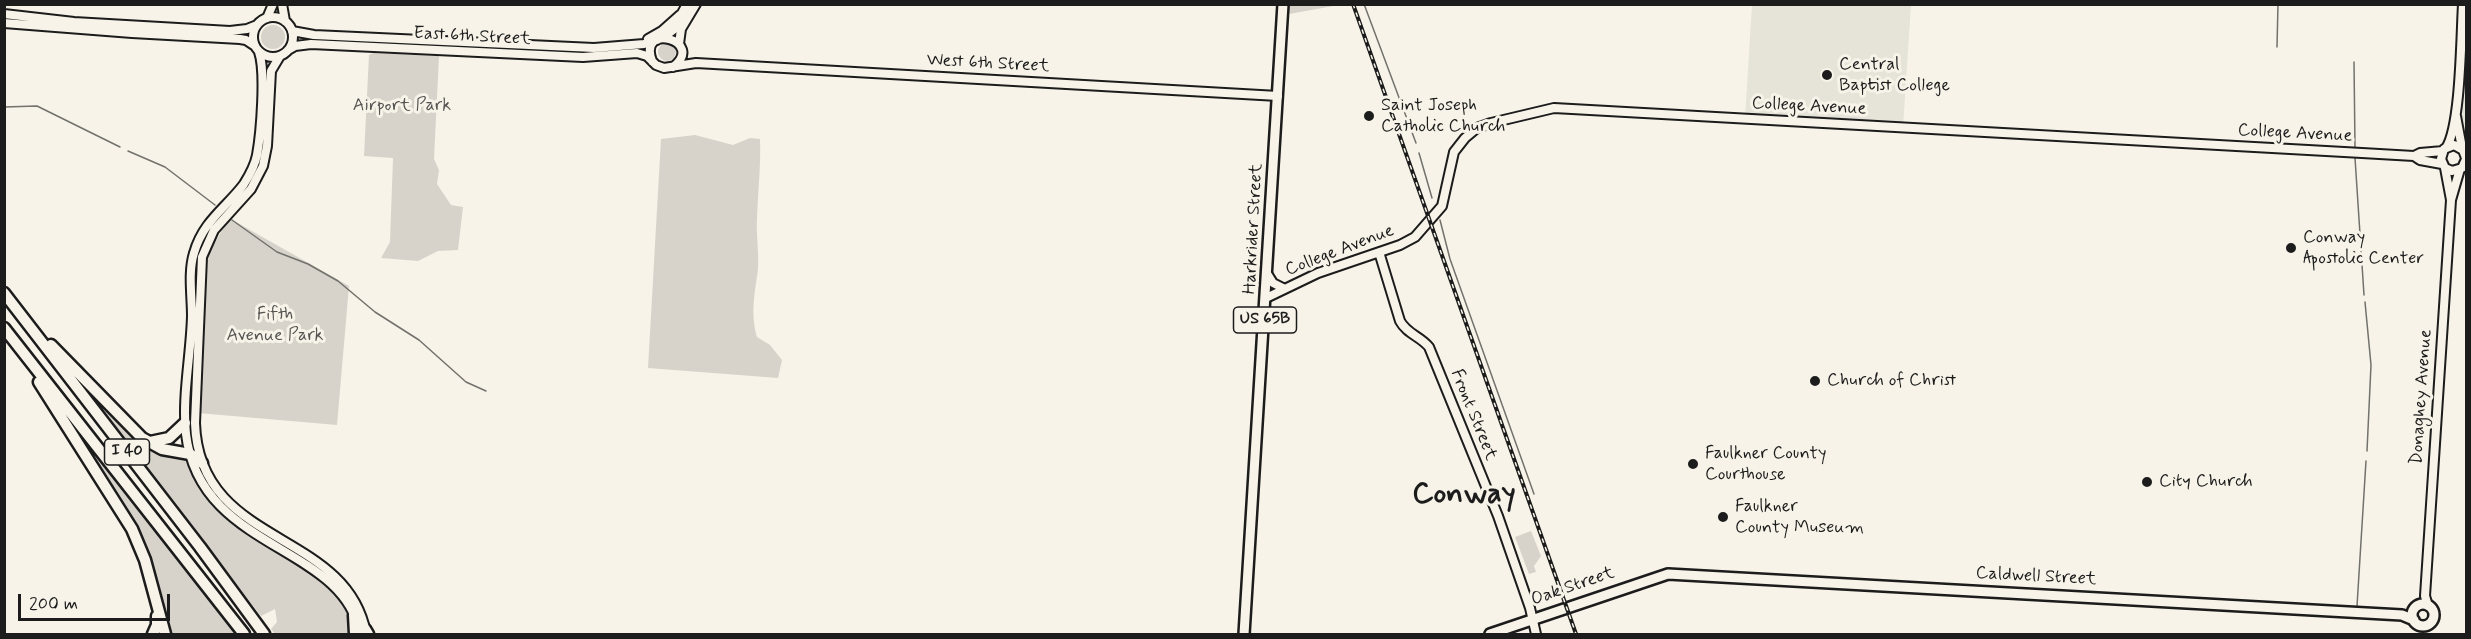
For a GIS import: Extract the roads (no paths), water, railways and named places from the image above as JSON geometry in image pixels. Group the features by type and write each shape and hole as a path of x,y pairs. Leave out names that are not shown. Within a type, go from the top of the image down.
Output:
{"highway":[{"name":"I 40","path":"4,293 200,547 264,634"},
{"path":"21,315 142,438 149,442 162,441 173,436 185,423"},
{"name":"I 40","path":"4,328 244,634"},
{"path":"26,356 40,384 132,529 142,549 165,634"},
{"path":"142,438 162,449 190,454 202,463"},
{"path":"153,634 157,620 154,592"},
{"path":"354,615 354,634"}],"main road":[{"name":"Harkrider Street","path":"1244,634 1283,4"},
{"name":"Oak Street","path":"1490,634 1668,574"},
{"name":"Caldwell Street","path":"1668,574 2402,615 2418,613 2428,625"},
{"path":"2418,613 2434,614 2433,620 2428,625"},
{"name":"Donaghey Avenue","path":"2418,613 2422,634"},
{"name":"Donaghey Avenue","path":"2422,634 2428,625"}],"street":[{"path":"267,18 273,4"},
{"path":"282,4 285,21 292,31 291,44 271,71 267,146 263,166 251,189 214,230 206,245 201,264 195,423 202,463 212,483 240,514 338,579 354,599 365,633"},
{"path":"687,4 674,30 651,50 652,61 660,67 672,67 679,61 681,29 696,4"},
{"name":"Donaghey Avenue","path":"2451,200 2443,166 2444,149 2450,140 2456,116 2463,4"},
{"path":"4,14 230,31 247,29 267,18 279,18 285,21"},
{"path":"629,45 655,35 680,15"},
{"path":"50,18 50,28"},
{"path":"4,23 50,28 244,39 267,56 280,56"},
{"path":"257,24 253,35 263,70 256,157 244,183 211,220 192,259 192,318 185,423 190,454 203,485 229,515 330,582 343,595 365,633"},
{"name":"East 6th Street","path":"292,31 314,35 582,48 629,45 661,39"},
{"path":"661,39 672,39 696,63"},
{"name":"East 6th Street","path":"288,50 310,44 583,57 637,53 647,56 652,61"},
{"name":"West 6th Street","path":"672,67 696,63 1278,96"},
{"name":"College Avenue","path":"1266,298 1283,288 1415,237 1442,206 1454,152 1465,138 1477,128 1491,123 1554,108 2414,156 2452,171 2465,159 2454,145 2414,156"},
{"name":"Donaghey Avenue","path":"2418,613 2425,596 2451,200 2465,159 2456,116"},
{"name":"Front Street","path":"1379,252 1402,325 1429,347 1458,415 1498,516 1530,608 1536,634"},
{"name":"College Avenue","path":"1268,275 1272,283 1283,288"}],"waterway":[{"path":"1364,4 1416,143"},
{"path":"2277,47 2278,4"},
{"path":"2354,62 2355,148"},
{"path":"4,107 37,106 120,147"},
{"path":"128,151 165,167 215,205"},
{"path":"1419,153 1432,198"},
{"path":"2355,158 2364,295"},
{"path":"232,220 277,252 308,264 338,281 375,312 419,340 466,382 486,391"},
{"path":"1440,220 1450,259 1534,494"},
{"path":"2365,302 2371,365 2367,451"},
{"path":"2357,606 2366,461"}],"railway":[{"path":"1353,4 1576,634"}],"place":[{"name":"Central Baptist College","path":"1827,75"},
{"name":"Saint Joseph Catholic Church","path":"1369,116"},
{"name":"Conway Apostolic Center","path":"2291,248"},
{"name":"Church of Christ","path":"1815,381"},
{"name":"Faulkner County Courthouse","path":"1693,464"},
{"name":"City Church","path":"2147,482"},
{"name":"Faulkner County Museum","path":"1723,517"}],"district":[{"name":"Conway","path":"1464,496"}],"park label":[{"name":"Airport Park","path":"402,106"},
{"name":"Fifth Avenue Park","path":"275,325"}]}
